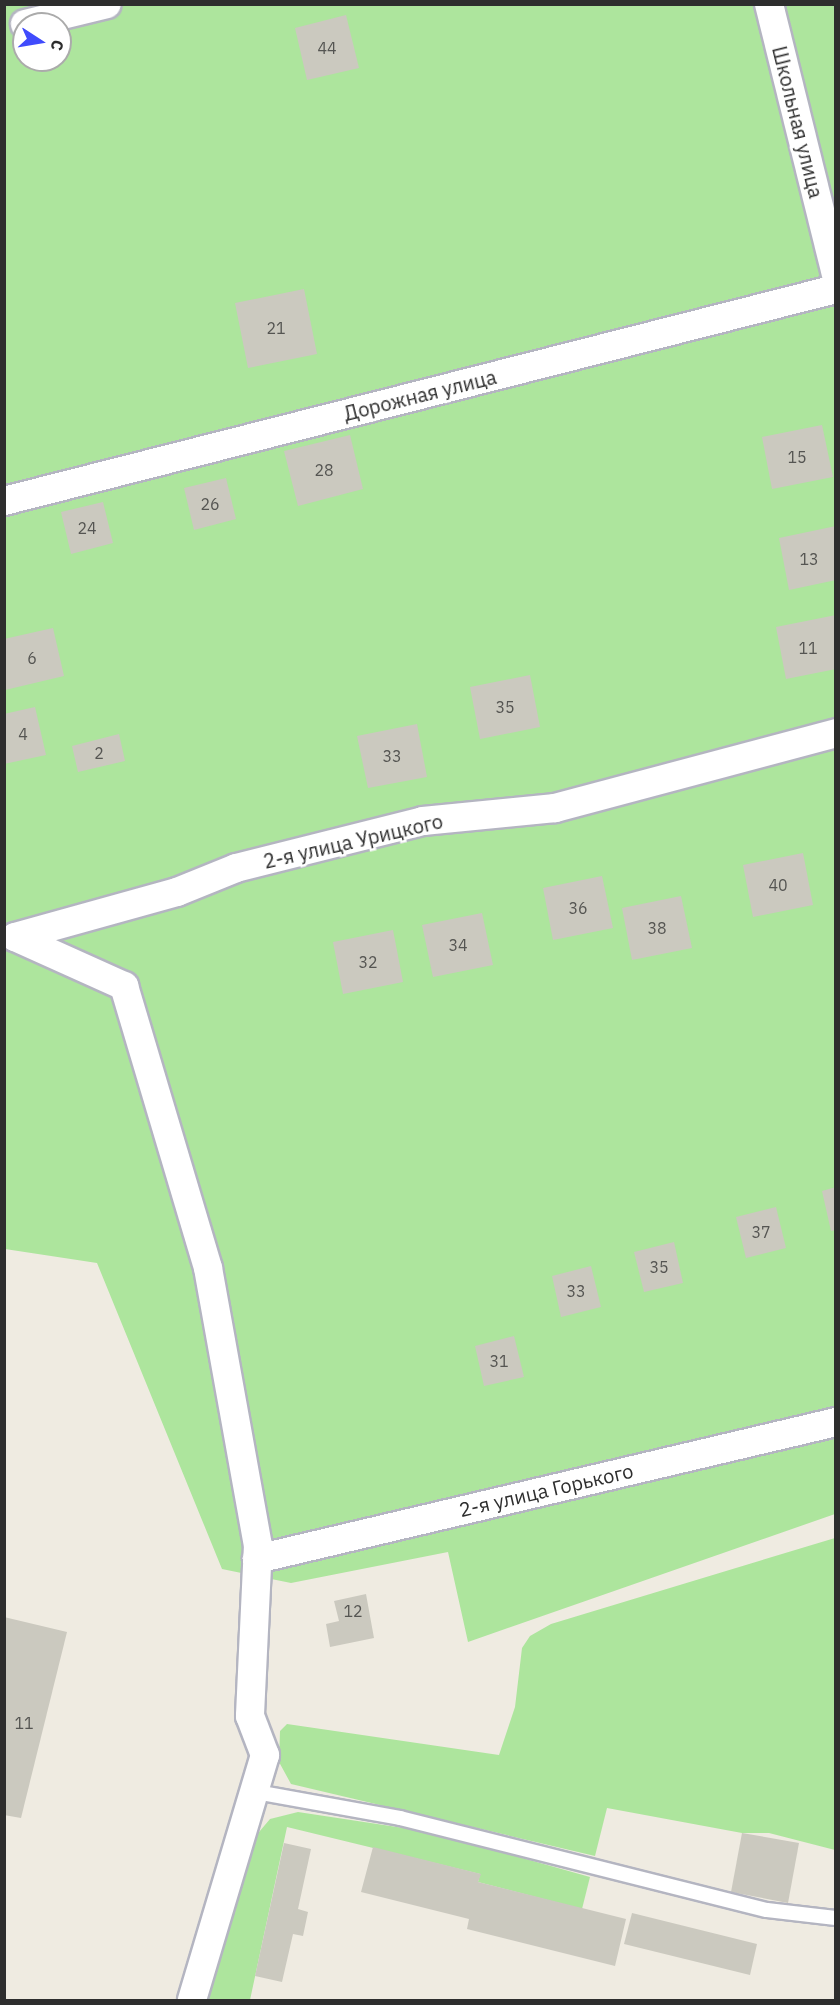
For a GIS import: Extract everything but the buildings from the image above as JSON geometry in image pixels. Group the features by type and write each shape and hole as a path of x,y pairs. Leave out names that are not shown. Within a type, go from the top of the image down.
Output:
{"street":[{"path":"72,12 106,4"},
{"name":"Школьная улица","path":"769,4 836,275"},
{"name":"Дорожная улица","path":"4,501 836,289"},
{"name":"2-я улица Урицкого","path":"8,938 177,892 236,868 412,824 555,808 836,733"},
{"path":"8,938 124,986 208,1268 258,1559 250,1716 265,1755 256,1792 192,2001"},
{"name":"2-я улица Горького","path":"258,1559 836,1422"}],"lane":[{"path":"256,1792 400,1818 767,1910 836,1918"}],"green space":[{"path":"5,5 835,5 835,1514 468,1642 448,1552 291,1583 222,1569 97,1263 5,1249"},
{"path":"835,1538 835,1850 769,1833 742,1833 607,1808 595,1856 291,1784 279,1762 280,1731 287,1724 499,1755 515,1707 522,1648 530,1636 551,1624"},
{"path":"298,1812 430,1832 590,1877 582,1909 478,1882 480,1874 287,1827 250,2000 203,2000 254,1838 270,1819"}]}
